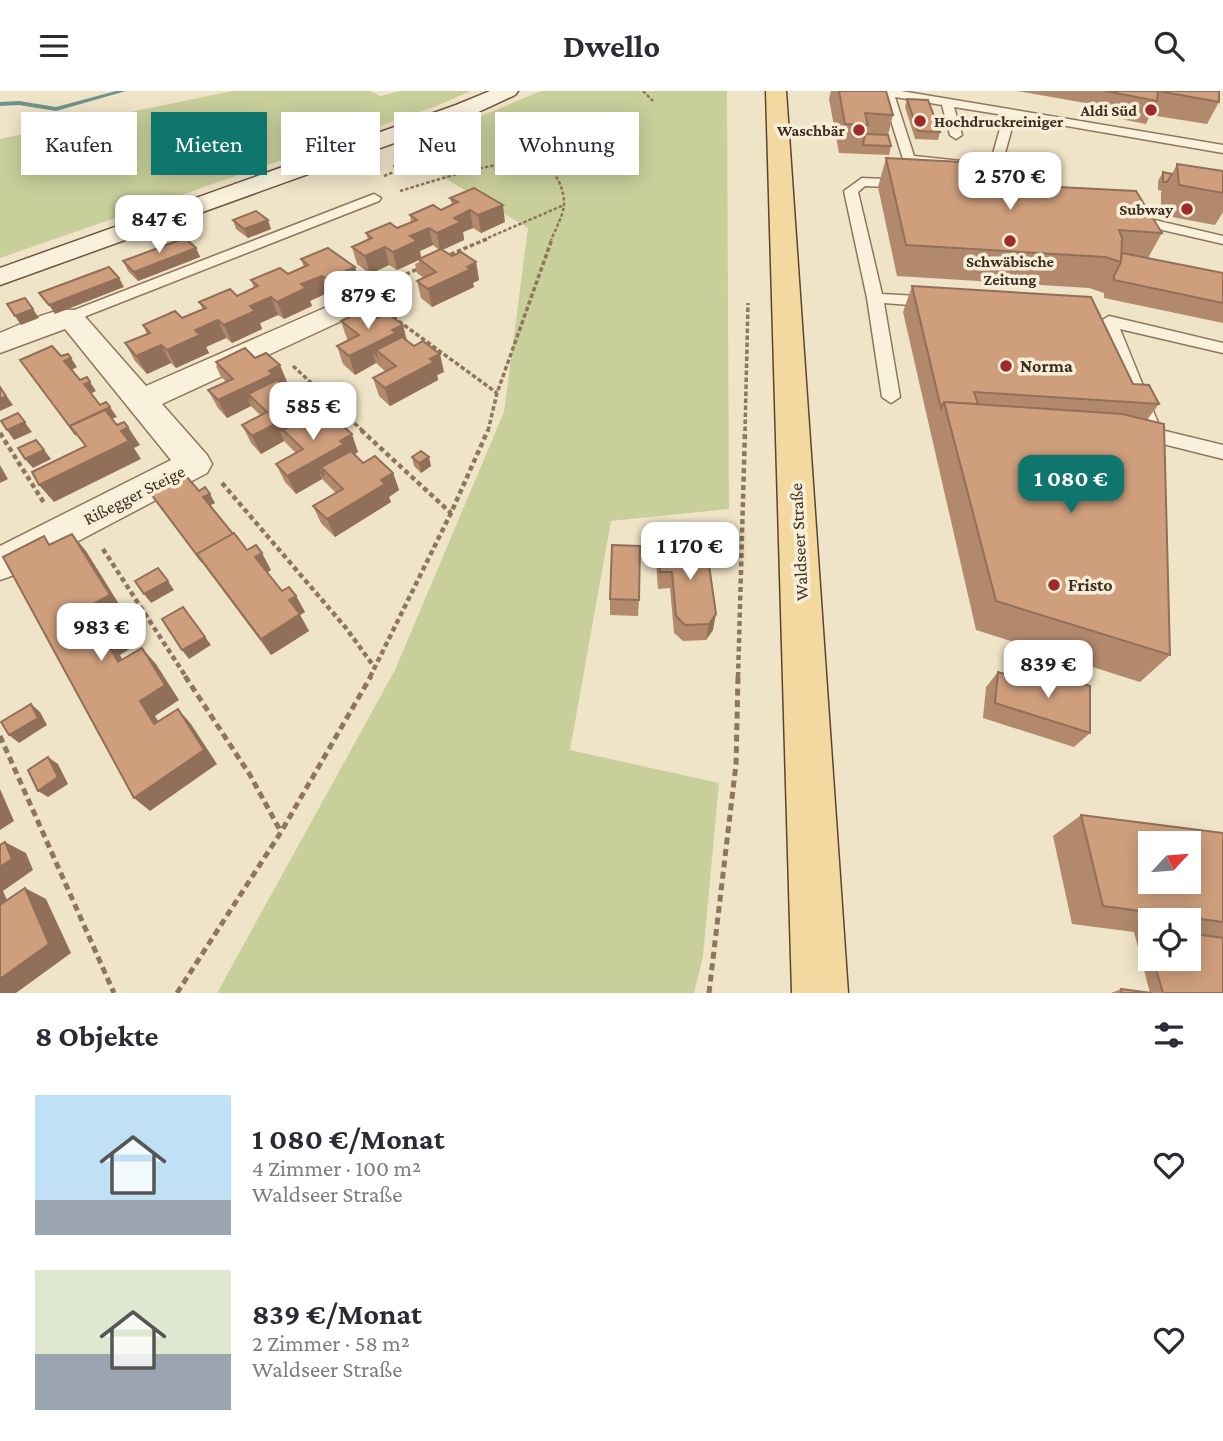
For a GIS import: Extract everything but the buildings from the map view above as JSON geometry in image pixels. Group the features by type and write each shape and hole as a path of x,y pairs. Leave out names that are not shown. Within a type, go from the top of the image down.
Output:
{"main road":[{"name":"Waldseer Straße","path":"776,91 820,993"}],"street":[{"path":"0,277 451,115 508,91"},
{"path":"140,401 368,298"},
{"path":"0,344 70,317"},
{"name":"Rißegger Steige","path":"0,564 194,464 70,317"}],"lane":[{"path":"1010,113 995,168 909,159 885,92 947,103 1010,113 1223,149"},
{"path":"947,103 957,135"},
{"path":"891,397 875,298 850,191 862,182 926,185"},
{"path":"70,317 374,198"},
{"path":"1120,215 1151,225 1223,240"},
{"path":"875,298 957,303"},
{"path":"1089,314 1223,348"},
{"path":"1109,321 1154,435 1223,452"}],"path":[{"path":"643,91 653,101"},
{"path":"177,993 281,832 374,668 452,513 491,424 497,393 564,205 558,178 543,164 518,162 374,198"},
{"path":"436,260 564,205"},
{"path":"424,266 369,291 368,298 497,393"},
{"path":"709,993 736,764 748,290"},
{"path":"269,343 452,513"},
{"path":"0,433 73,526 250,775 281,832"},
{"path":"194,464 209,468 346,628 374,668"},
{"path":"0,736 114,993"}],"green space":[{"path":"232,91 369,91 381,96 399,91 471,91 420,112 394,112 394,121 380,126 380,112 281,112 281,160 267,165 267,112 151,112 151,175 239,175 0,258 0,139 21,135 21,175 137,175 137,112 130,112"},
{"path":"541,91 727,91 729,509 611,521 570,750 719,783 703,956 694,993 217,993 395,670 504,412 528,228 439,175 481,175 481,116"}],"waterway":[{"path":"0,104 19,103 56,109 123,91"}],"place":[{"name":"Aldi Süd","path":"1151,110"},
{"name":"Hochdruckreiniger","path":"920,121"},
{"name":"Waschbär","path":"859,130"},
{"name":"Subway","path":"1187,209"},
{"name":"Schwäbische Zeitung","path":"1010,241"},
{"name":"Norma","path":"1006,366"},
{"name":"Fristo","path":"1054,585"}]}
